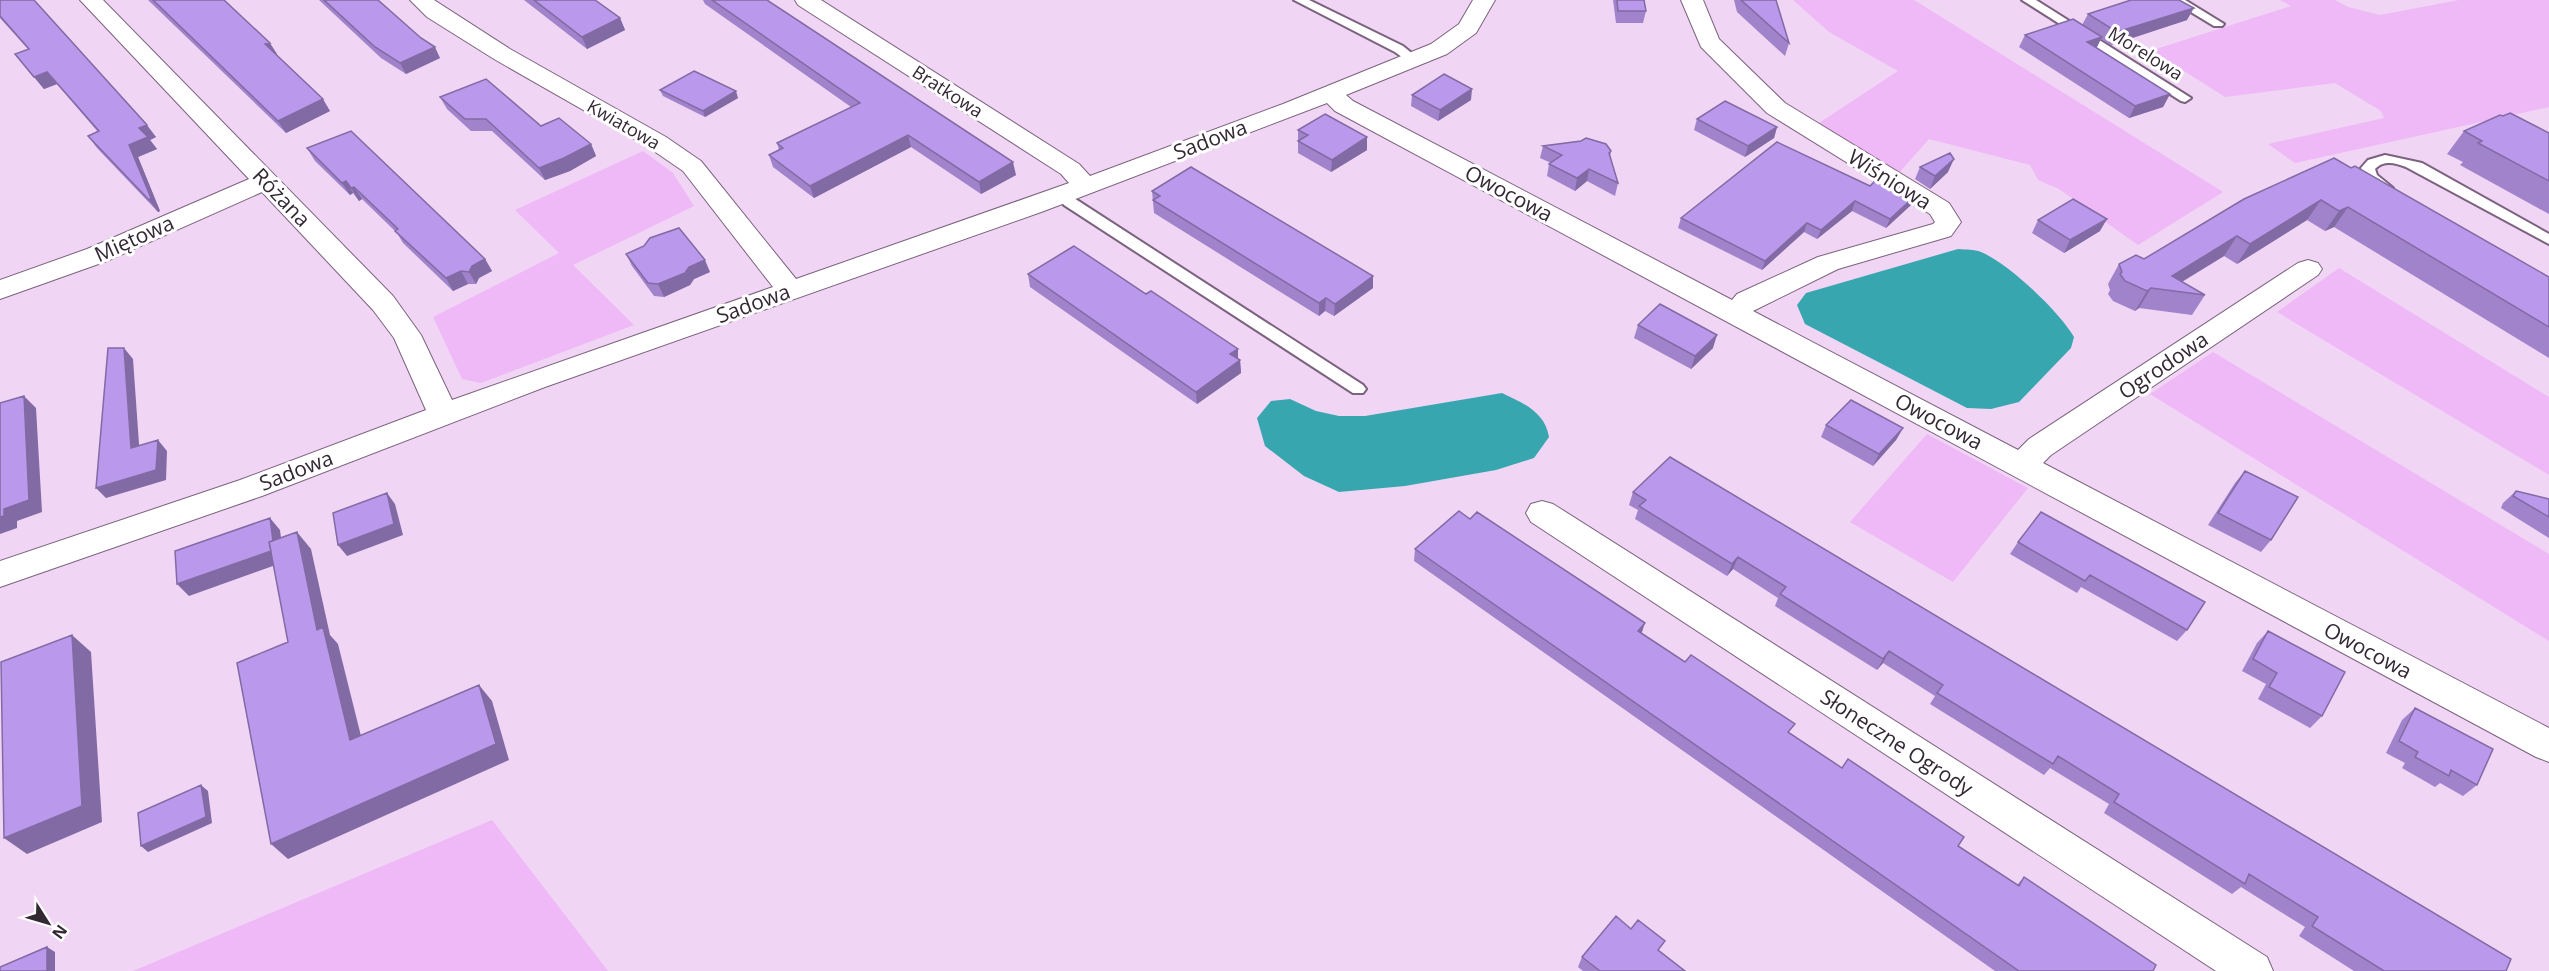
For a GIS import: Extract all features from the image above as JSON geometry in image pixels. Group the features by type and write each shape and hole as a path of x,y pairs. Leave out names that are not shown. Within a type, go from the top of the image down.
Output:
{"street":[{"name":"Różana","path":"91,0 383,303 407,335 443,414"},
{"name":"Kwiatowa","path":"422,0 435,12 502,54 657,142 692,166 790,290"},
{"name":"Bratkowa","path":"806,0 1070,169 1074,190"},
{"name":"Sadowa","path":"0,574 251,488 443,414 1074,190 1330,94 1414,60 1457,37 1468,28 1484,0"},
{"name":"Wiśniowa","path":"1692,0 1709,42 1776,108 1940,209 1948,222 1942,230 1828,262 1747,301 1734,312"},
{"name":"Owocowa","path":"1330,94 1355,111 2549,746"},
{"name":"Miętowa","path":"0,291 89,258 266,181"},
{"name":"Ogrodowa","path":"2022,465 2040,447 2308,269"},
{"name":"Słoneczne Ogrody","path":"1542,513 2252,971"}],"lane":[{"path":"1300,0 1399,49 1414,60"},
{"name":"Morelowa","path":"2028,0 2185,98"},
{"path":"2177,0 2218,24"},
{"path":"2402,197 2371,177 2368,168 2373,161 2385,159 2417,166 2549,240"},
{"path":"1074,190 1069,202 1358,389"}],"shaded area":[{"path":"1793,0 1914,0 2223,192 2138,245 2059,189 2038,180 2030,165 1929,139 1899,173 1819,123 1898,71 1829,32"},
{"path":"2280,0 2335,0 2348,7 2380,15 2459,0 2549,0 2549,107 2295,163 2268,144 2384,118 2381,111 2335,83 2225,97 2184,71 2154,65 2137,55 2291,6"},
{"path":"643,151 673,173 694,206 573,265 634,325 481,383 462,379 433,317 559,253 515,210"},
{"path":"1958,249 1981,252 2005,266 2046,302 2074,337 2071,348 2019,402 1991,409 1967,408 1805,324 1797,305 1806,293"},
{"path":"2339,268 2549,397 2549,475 2277,312"},
{"path":"2213,352 2549,554 2549,641 2150,394"},
{"path":"1502,393 1532,409 1547,428 1549,437 1534,458 1496,470 1405,486 1339,492 1304,476 1265,446 1257,418 1271,401 1290,399 1316,411 1339,416 1365,416"},
{"path":"1927,434 2028,488 1953,582 1850,522"},
{"path":"492,820 608,971 133,971"}],"building":[{"path":"0,0 34,0 147,125 139,128 148,137 129,145 151,198 149,200 88,136 99,131 47,72 34,77 15,54 29,49 0,16"},
{"path":"153,0 224,0 270,43 265,44 323,99 278,121"},
{"path":"324,0 378,0 421,38 435,47 400,63 375,47"},
{"path":"534,0 595,0 620,18 582,37"},
{"path":"712,0 767,0 1013,162 979,182 908,135 810,186 769,155 783,148 777,143 860,103"},
{"path":"1617,0 1644,0 1646,11 1618,11"},
{"path":"1741,0 1776,0 1789,43"},
{"path":"2131,0 2179,0 2194,8 2117,32 2088,14"},
{"path":"2073,19 2102,37 2087,42 2170,94 2135,106 2025,35"},
{"path":"694,71 736,91 703,111 660,90"},
{"path":"1444,74 1472,89 1440,110 1412,95"},
{"path":"486,79 541,126 559,118 591,144 539,168 486,119 465,119 440,97"},
{"path":"1725,101 1777,127 1748,146 1697,119"},
{"path":"2510,113 2549,133 2549,181 2478,143 2482,141 2464,131"},
{"path":"1325,114 1367,137 1332,160 1298,141 1308,135 1298,130"},
{"path":"351,131 485,259 472,266 469,272 461,271 446,278 395,231 398,229 354,187 351,188 346,181 342,183 307,148"},
{"path":"1586,138 1606,144 1611,151 1609,153 1618,183 1589,169 1577,178 1549,164 1562,155 1543,146 1581,141"},
{"path":"1777,142 1870,186 1881,175 1915,196 1890,219 1855,201 1821,230 1807,223 1765,261 1681,218"},
{"path":"1950,153 1954,159 1935,176 1920,167"},
{"path":"2334,158 2351,168 2355,166 2549,277 2549,327 2348,207 2339,211 2321,200 2250,244 2237,236 2172,276 2205,295 2151,288 2147,291 2125,281 2120,274 2122,272 2119,264 2136,255 2144,259 2244,199"},
{"path":"1191,167 1373,276 1335,304 1326,298 1319,303 1153,200 1160,196 1152,191"},
{"path":"2073,199 2107,219 2070,240 2038,220"},
{"path":"679,228 705,260 689,267 685,273 658,284 648,283 626,254 644,246 650,238"},
{"path":"1074,246 1146,294 1151,291 1238,349 1230,354 1240,360 1196,392 1028,274"},
{"path":"1660,304 1717,335 1695,356 1638,325"},
{"path":"108,348 124,348 131,448 158,440 156,470 96,488"},
{"path":"24,396 29,500 4,509 4,516 0,517 0,403"},
{"path":"1851,400 1903,428 1879,454 1826,425"},
{"path":"1670,457 2511,959 2506,971 2384,971 2312,926 2318,917 2249,874 2245,884 2114,802 2119,794 2058,756 2053,764 1937,693 1943,685 1889,651 1883,659 1780,594 1786,587 1738,557 1732,564 1639,506 1646,500 1633,492"},
{"path":"2245,471 2298,497 2271,540 2218,513"},
{"path":"2516,491 2549,499 2549,517 2513,496"},
{"path":"387,493 394,524 338,545 333,513"},
{"path":"1459,511 1470,519 1477,512 1645,623 1638,631 1685,662 1691,655 1795,724 1788,732 1842,768 1848,759 1964,837 1958,846 2019,886 2024,877 2156,965 2153,971 2019,971 1415,549"},
{"path":"2041,512 2205,602 2187,630 2090,575 2085,581 2018,542"},
{"path":"270,518 273,541 269,542 271,551 177,584 175,551"},
{"path":"297,532 317,630 323,627 350,740 479,685 496,744 271,844 237,663 288,642 269,542"},
{"path":"2268,631 2345,672 2322,716 2269,687 2277,673 2253,659"},
{"path":"72,635 82,806 4,838 1,662"},
{"path":"2415,708 2493,749 2477,785 2451,770 2449,776 2415,757 2418,752 2399,741"},
{"path":"201,785 206,817 141,846 138,813"},
{"path":"1616,916 1631,929 1638,920 1665,941 1658,950 1685,971 1600,971 1582,957"},
{"path":"47,947 47,971 0,971 0,967"}]}
